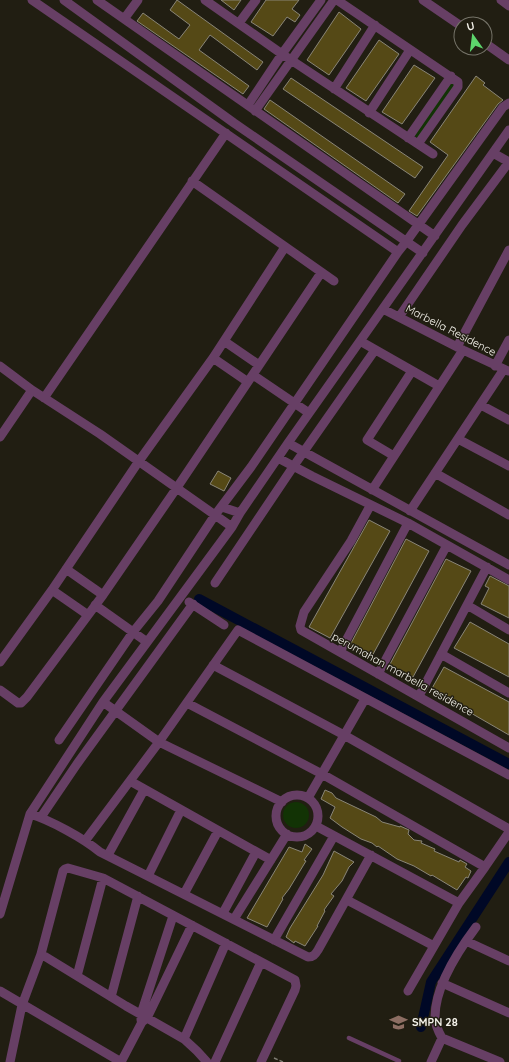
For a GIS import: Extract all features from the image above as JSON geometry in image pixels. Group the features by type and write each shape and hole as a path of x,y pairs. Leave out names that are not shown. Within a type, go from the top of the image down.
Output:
{"street":[{"path":"32,0 398,252"},
{"path":"64,0 234,123 422,253"},
{"path":"97,0 435,236"},
{"path":"124,19 138,0"},
{"path":"205,0 292,61 433,154"},
{"path":"239,23 256,0"},
{"path":"252,108 282,54 321,0"},
{"path":"252,108 292,61 334,0"},
{"path":"337,0 458,82 458,87 418,144"},
{"path":"423,0 453,21"},
{"path":"500,0 509,6"},
{"path":"334,89 375,25"},
{"path":"493,48 508,56"},
{"path":"369,112 410,50"},
{"path":"408,138 451,76"},
{"path":"59,740 133,632 158,601 215,515 294,404 398,252 503,107 509,102"},
{"path":"0,914 30,814 97,710 232,527 288,443 509,130"},
{"path":"44,398 226,133"},
{"path":"399,316 457,232 509,162 493,153"},
{"path":"192,181 334,282"},
{"path":"444,223 457,232"},
{"path":"0,662 52,590 139,462 213,358 285,247"},
{"path":"372,490 439,386 508,257"},
{"path":"0,690 18,703 21,703 24,700 103,595 176,489 321,272"},
{"name":"Marbella Residence","path":"383,309 503,369"},
{"path":"410,511 481,405 503,369 509,340"},
{"path":"224,341 259,365"},
{"path":"360,341 439,386"},
{"path":"215,583 303,452 375,350"},
{"path":"213,358 309,413"},
{"path":"0,366 32,390 100,434 232,527"},
{"path":"394,456 366,440 412,371"},
{"path":"0,436 32,390"},
{"path":"481,405 509,420"},
{"path":"458,439 509,466"},
{"path":"288,443 509,565"},
{"path":"278,458 370,506 408,523 509,580"},
{"path":"435,474 509,515"},
{"name":"perumahan marbella residence","path":"370,506 351,540 304,612 300,626 301,630 509,748"},
{"path":"222,507 240,513"},
{"path":"340,652 408,523"},
{"path":"378,674 447,545"},
{"path":"419,696 487,568"},
{"path":"66,569 103,595"},
{"path":"52,590 88,615"},
{"path":"181,597 224,625"},
{"path":"41,817 193,604"},
{"path":"95,605 147,642"},
{"path":"467,605 509,630"},
{"path":"85,841 159,742 238,630 509,775"},
{"path":"441,654 509,693"},
{"path":"213,665 344,735 509,830 485,868 459,903 408,991"},
{"path":"308,798 365,699"},
{"path":"103,702 159,742 282,802"},
{"path":"84,703 97,710"},
{"path":"187,703 322,774 485,868"},
{"path":"130,781 271,860"},
{"path":"108,856 144,790"},
{"path":"297,795 308,798 315,805 318,812 316,826 312,831 300,837 293,837 282,830 276,819 276,812 282,802 290,796 297,795"},
{"path":"148,876 181,810"},
{"path":"30,814 41,817 85,841 108,856 308,957 315,955 371,856"},
{"path":"316,826 459,903"},
{"path":"184,894 218,831"},
{"path":"234,919 287,834"},
{"path":"274,940 334,836"},
{"path":"223,913 256,852"},
{"path":"12,1061 22,1004 41,954 63,871 65,869 72,868 103,878 292,978 296,983 296,986 261,1062"},
{"path":"77,976 103,878"},
{"path":"111,997 138,896"},
{"path":"347,900 434,946"},
{"path":"143,1018 173,916"},
{"path":"0,991 121,1062 192,925"},
{"path":"476,927 442,983 436,1003 435,1018 437,1029 442,1038 500,1062"},
{"path":"466,942 509,961"},
{"path":"184,1039 226,943"},
{"path":"41,954 143,1018 184,1039 207,1062"},
{"path":"216,1062 261,962"},
{"path":"442,983 509,1013"},
{"path":"431,1062 442,1038"}],"lane":[{"path":"349,1038 399,1062"}],"green space":[{"path":"451,80 456,84 419,139 413,135"},
{"path":"296,802 305,806 309,815 305,824 296,828 287,824 283,815 287,806"}],"building":[{"path":"177,0 263,62 257,70 210,35 199,50 249,86 243,94 137,21 143,13 179,39 190,25 170,10"},
{"path":"221,0 241,0 234,10"},
{"path":"266,0 299,0 292,9 300,15 295,22 287,17 273,36 251,22"},
{"path":"339,12 361,29 329,75 307,60"},
{"path":"379,40 399,54 366,101 346,88"},
{"path":"414,65 435,78 402,124 382,112"},
{"path":"476,76 485,83 483,85 503,100 498,104 417,216 409,211 448,155 430,142"},
{"path":"291,78 423,167 415,178 283,89"},
{"path":"270,100 405,194 398,203 264,109"},
{"path":"218,471 231,478 224,491 210,484"},
{"path":"369,520 390,531 330,638 309,627"},
{"path":"406,539 429,551 371,658 349,647"},
{"path":"446,559 471,571 413,677 389,666"},
{"path":"490,576 509,586 509,618 481,604 489,588 485,586"},
{"path":"470,622 509,644 509,677 454,648"},
{"path":"444,667 509,702 509,735 431,690"},
{"path":"325,790 332,793 336,798 376,817 382,822 400,826 409,830 408,834 414,840 422,841 421,843 435,849 434,851 467,864 465,867 471,871 468,878 466,877 457,890 432,875 431,876 414,866 397,859 378,846 377,847 372,843 361,839 330,818 335,807 321,799"},
{"path":"305,844 312,849 304,860 306,861 289,889 282,898 283,899 267,927 247,918 289,847 302,852"},
{"path":"334,851 354,862 349,867 342,881 331,894 334,896 324,910 325,911 318,926 305,946 295,941 294,943 286,937 323,875"}],"waterway":[{"path":"199,599 509,764"},
{"path":"421,1027 431,982 509,862"}],"place":[{"name":"SMPN 28","path":"399,1022"}]}
